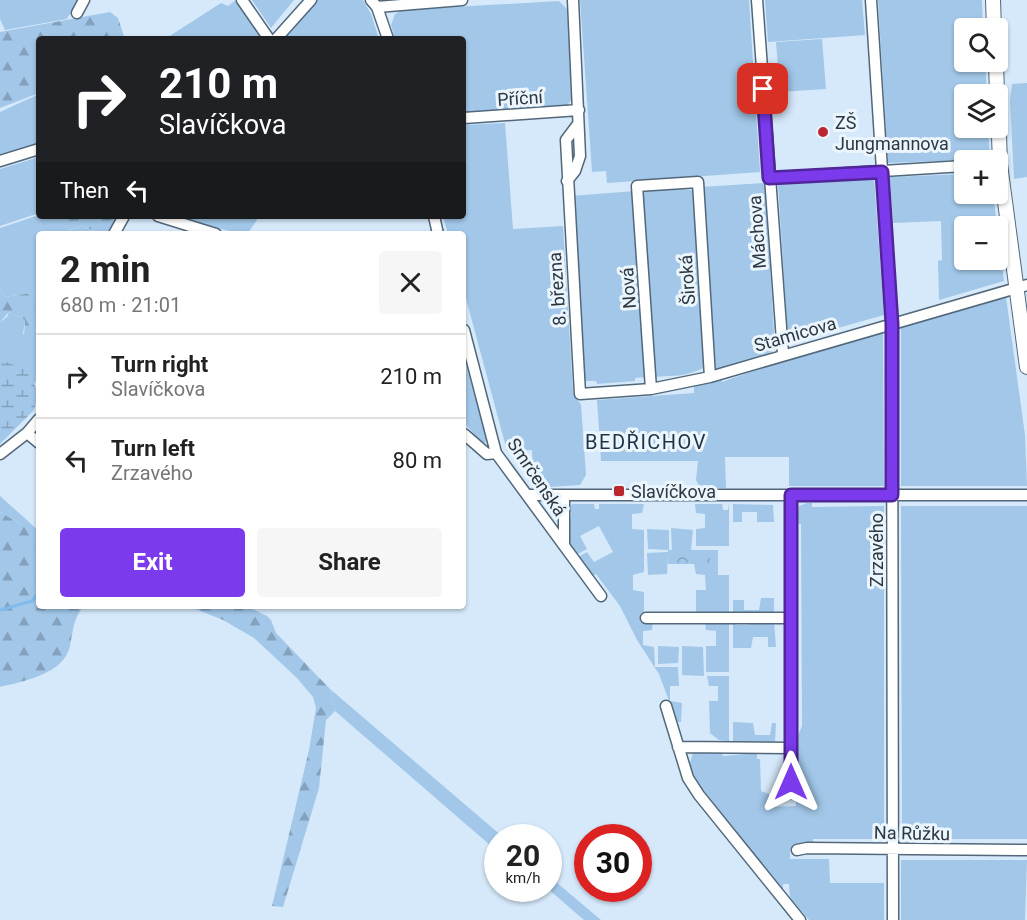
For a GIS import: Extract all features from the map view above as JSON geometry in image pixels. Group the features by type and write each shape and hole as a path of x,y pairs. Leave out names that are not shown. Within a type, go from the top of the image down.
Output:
{"street":[{"path":"77,13 84,0"},
{"path":"242,0 267,36"},
{"path":"279,36 310,0"},
{"path":"387,36 374,4 462,0"},
{"name":"8. března","path":"573,0 579,110 578,124 566,140 580,394"},
{"name":"Máchova","path":"757,0 783,354"},
{"name":"Zrzavého","path":"871,0 892,324 893,920"},
{"path":"993,0 994,18"},
{"name":"Příční","path":"466,118 579,110"},
{"path":"0,161 36,150"},
{"path":"769,178 954,167"},
{"name":"Nová","path":"651,389 637,186 698,182"},
{"name":"Široká","path":"698,182 710,377"},
{"path":"1006,204 1021,286 1027,366"},
{"path":"168,219 206,231"},
{"name":"Stamicova","path":"580,394 651,389 710,377 1021,286"},
{"name":"Smrčenská","path":"466,338 496,453 601,596"},
{"path":"0,454 27,433 36,422"},
{"path":"27,433 36,440"},
{"path":"466,436 487,454 496,453"},
{"path":"528,495 1027,495"},
{"path":"791,495 791,793"},
{"path":"564,496 564,545"},
{"path":"646,618 791,618"},
{"path":"666,706 688,778 699,795 800,920"},
{"path":"678,747 791,748"},
{"name":"Na Růžku","path":"797,850 807,848 1027,850"}],"green space":[{"path":"0,0 77,0 67,19 5,30 0,19"},
{"path":"236,0 261,36 170,36 221,3 228,6"},
{"path":"252,0 294,0 271,28"},
{"path":"316,0 363,0 371,14 378,36 287,36"},
{"path":"580,0 749,0 760,172 607,183 606,171 592,172"},
{"path":"765,0 862,0 865,35 768,42"},
{"path":"878,0 982,0 983,18 954,18 954,72 986,72 986,84 954,84 954,138 989,138 989,150 954,150 954,160 888,163"},
{"path":"559,1 567,9 573,97 567,106 466,113 466,36 394,36 391,25 395,14 402,10"},
{"path":"110,12 118,18 124,36 36,36 36,94 0,108 0,32"},
{"path":"822,39 826,89 780,92 776,42"},
{"path":"1027,83 1027,177 1014,179 1010,101 1012,84"},
{"path":"36,95 36,145 0,157 0,112"},
{"path":"505,123 513,229 563,226 573,392 581,405 586,475 580,485 534,488 532,450 507,451 466,298 466,231 447,231 444,219 466,219 466,125"},
{"path":"36,158 36,214 0,226 0,169"},
{"path":"954,174 954,204 994,204 996,216 954,216 954,270 1003,270 1004,281 939,300 938,261 942,260 941,221 893,223 890,177"},
{"path":"874,178 884,315 788,342 778,184"},
{"path":"765,183 775,348 768,355 716,370 701,187"},
{"path":"693,190 705,367 685,374 653,377 640,191"},
{"path":"635,191 647,377 635,378 635,381 597,384 596,381 584,381 571,196"},
{"path":"36,216 36,219 69,219 66,225 69,230 83,226 93,231 36,231 36,292 4,297 0,287 0,228"},
{"path":"68,219 118,219 112,231 94,231 83,226 68,230 65,225"},
{"path":"186,219 257,220 249,231 229,231"},
{"path":"0,287 4,297 36,292 36,330 31,337 24,336 25,320 9,312 0,322"},
{"path":"1006,297 1025,435 1027,486 901,486 901,327"},
{"path":"9,312 25,320 23,334 31,337 36,330 36,380 25,405 0,406 0,322 7,317"},
{"path":"883,332 884,486 789,486 789,457 725,457 726,488 700,488 696,480 698,461 601,461 597,400 694,393 694,386 721,378 722,382 789,358"},
{"path":"0,359 26,370 36,388 36,403 34,410 0,444"},
{"path":"466,364 487,441 482,444 466,424"},
{"path":"0,496 36,528 36,536 30,537 24,526 0,512"},
{"path":"729,503 729,546 696,546 696,529 705,528 705,514 696,513 695,504 722,504 723,510 728,510"},
{"path":"812,503 812,507 884,506 884,839 813,839 813,846 790,849 790,859 829,859 830,883 884,883 884,920 809,920 790,898 789,884 783,884 783,893 702,794 689,766 693,753 722,753 723,756 757,753 757,759 760,759 761,791 769,794 769,807 796,806 796,740 802,726 801,524 795,523 799,506"},
{"path":"572,504 594,504 595,509 599,509 599,504 644,504 642,513 632,514 632,529 644,530 644,572 633,575 633,590 644,592 644,621 653,621 652,630 643,631 643,645 654,647 655,667 678,667 679,686 670,686 670,701 682,703 681,722 678,722 675,717 659,674 637,640 620,606 596,574 592,576 578,557 587,552 594,562 613,552 599,526 580,536 587,549 576,555 568,544 567,518 571,518 571,512 567,512"},
{"path":"733,504 773,505 774,522 757,522 757,512 742,512 742,522 733,522"},
{"path":"901,506 1027,506 1027,839 902,839"},
{"path":"0,512 24,526 30,536 36,536 36,609 82,609 76,620 70,646 60,663 42,675 0,687"},
{"path":"671,528 693,530 691,550 672,550"},
{"path":"647,529 669,530 669,550 648,549"},
{"path":"668,550 710,550 710,564 668,564"},
{"path":"710,550 718,550 718,575 729,575 729,613 696,613 696,590 706,590 705,575 696,574 694,564 710,564"},
{"path":"668,552 667,574 648,575 647,553"},
{"path":"761,598 774,598 774,612 733,613 733,600 744,600 744,610 759,610"},
{"path":"196,609 252,609 267,616 276,633 330,689 335,711 326,720 319,788 283,907 272,906 309,750 316,708 313,697 297,678 254,638 223,620"},
{"path":"705,621 729,623 729,672 706,672 706,646 716,646 716,631 706,630"},
{"path":"733,621 736,625 749,625 749,621 774,621 776,647 768,647 768,637 753,637 751,648 733,648"},
{"path":"658,646 679,647 678,663 658,664"},
{"path":"682,646 703,647 704,676 682,675"},
{"path":"707,676 729,676 729,741 719,740 710,733 709,701 718,701 718,686 709,686"},
{"path":"330,689 488,824 484,824 484,840 335,711"},
{"path":"733,722 753,723 755,735 770,735 772,723 776,723 775,742 733,741"},
{"path":"901,860 1027,860 1025,920 901,920"},
{"path":"562,887 574,897 574,902 580,902 601,920 584,920 562,901"}],"waterway":[{"path":"0,610 32,601 36,596"}],"place":[{"name":"ZŠ Jungmannova","path":"823,132"},
{"name":"Slavíčkova","path":"619,491"}],"district":[{"name":"BEDŘICHOV","path":"646,442"}],"route":[{"path":"763,89 769,178 882,172 892,324 892,495 791,495 791,782"}]}
